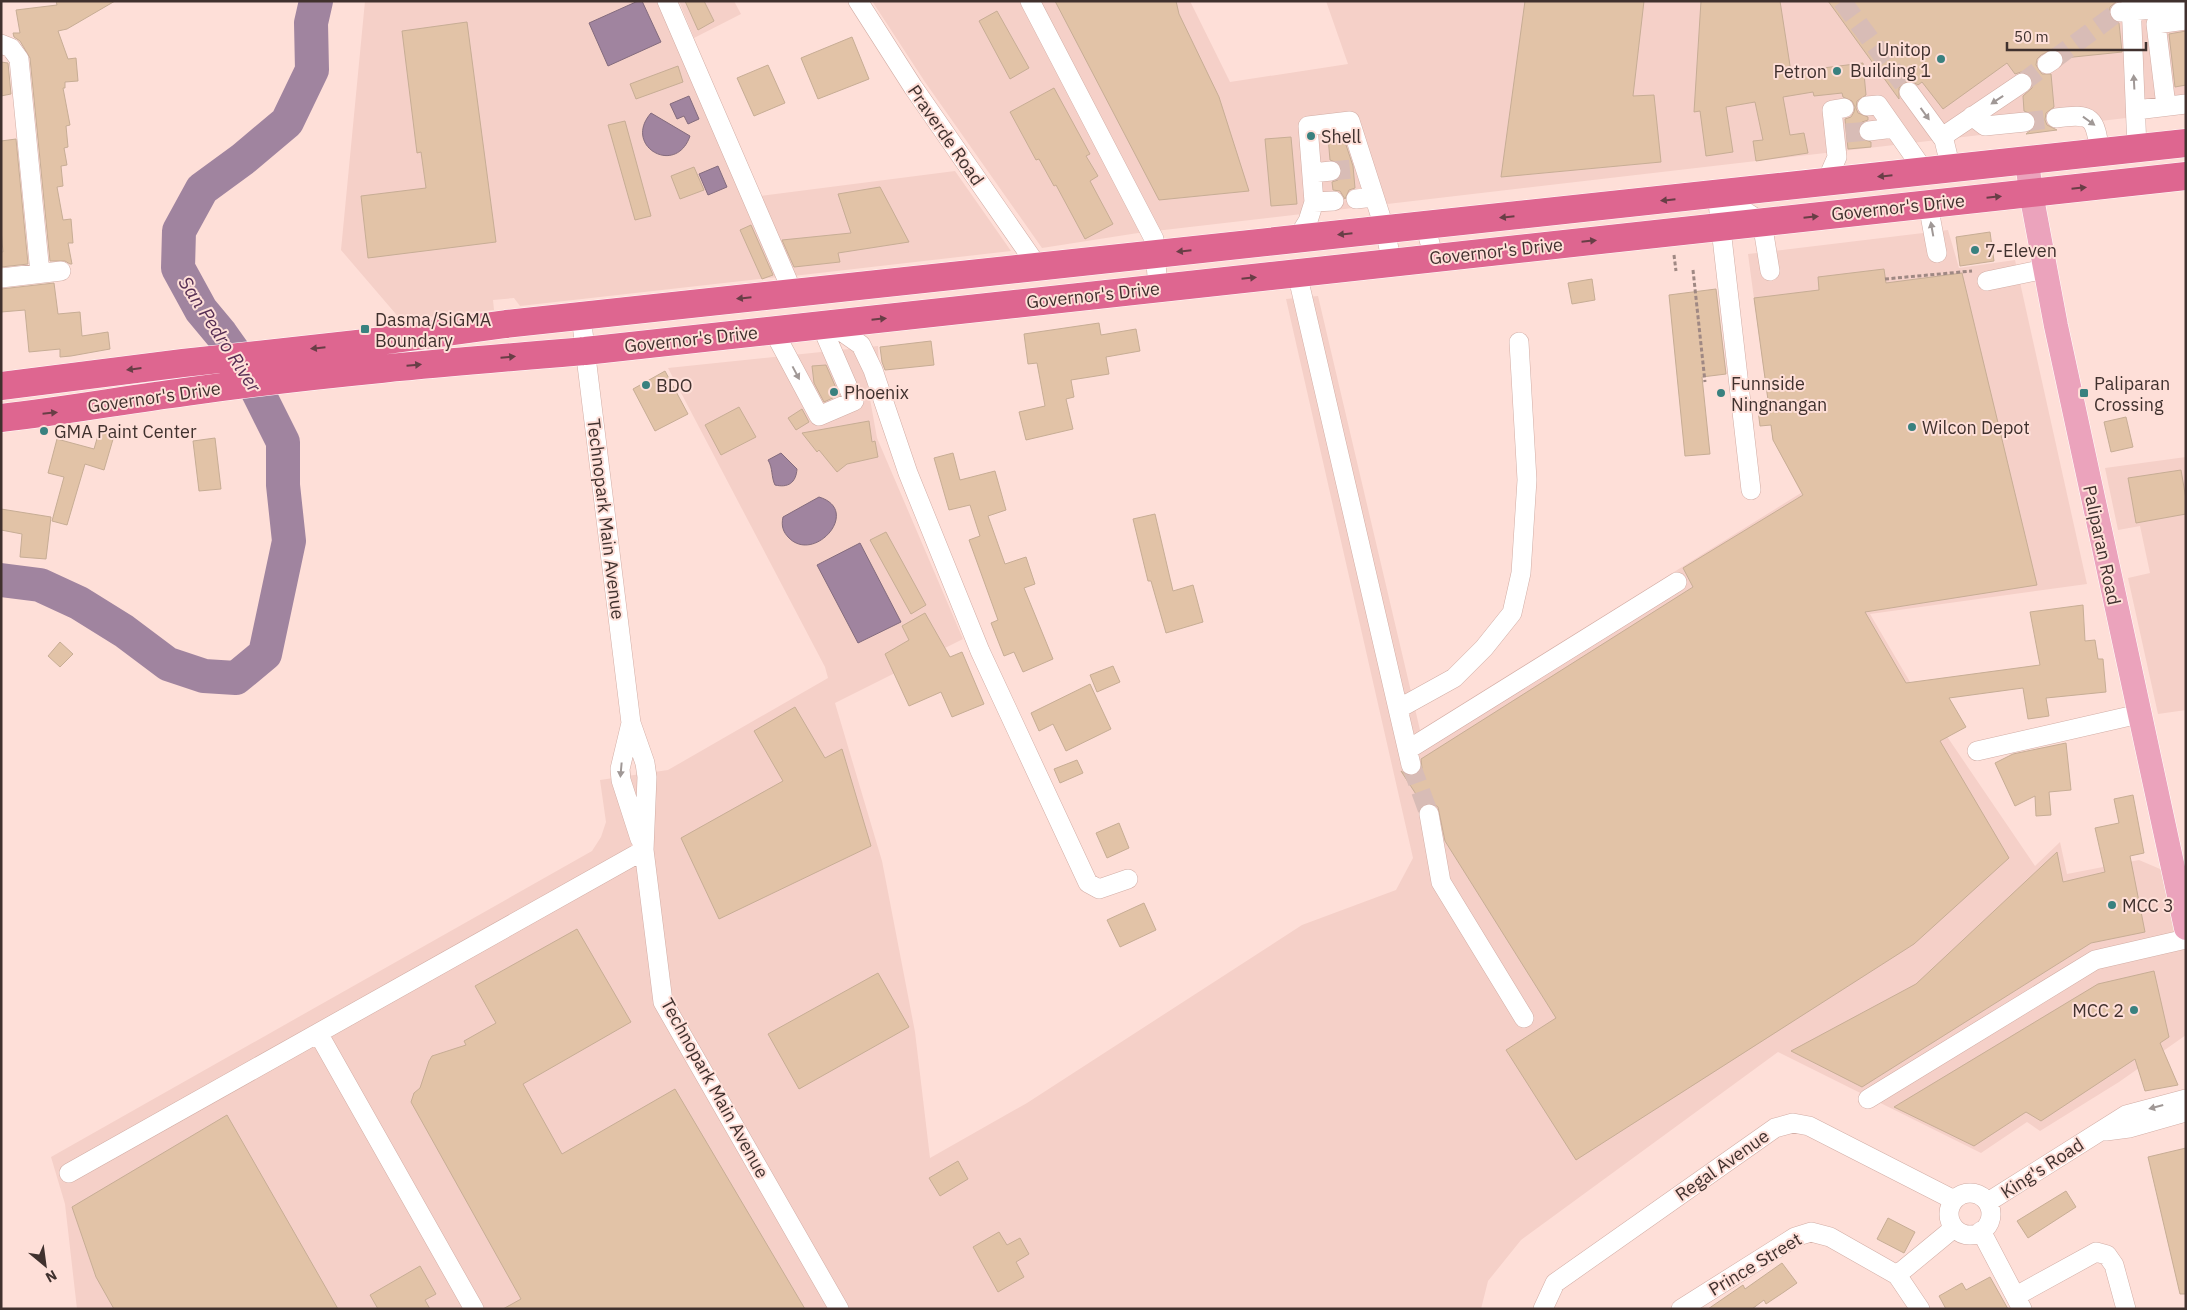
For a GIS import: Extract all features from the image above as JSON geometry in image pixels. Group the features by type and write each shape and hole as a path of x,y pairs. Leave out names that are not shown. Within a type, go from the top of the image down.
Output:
{"highway":[{"name":"Governor's Drive","path":"1,418 62,411 186,392 368,356 465,328 2186,143"},
{"name":"Governor's Drive","path":"1,386 183,363 585,351 2186,176"}],"main road":[{"name":"Paliparan Road","path":"2027,161 2045,269 2186,928"}],"street":[{"path":"667,1 793,293"},
{"name":"Praverde Road","path":"858,1 912,87 1038,267"},
{"path":"1030,1 1154,239 1158,288"},
{"path":"2137,148 2136,110 2126,8 2186,6"},
{"path":"2166,106 2156,24 2186,20"},
{"path":"1,44 11,48 19,59 40,273"},
{"path":"1942,137 2022,83"},
{"path":"1909,92 1942,137 1946,145 1951,169"},
{"path":"2136,110 2186,104"},
{"path":"1867,106 1878,105 1925,172"},
{"path":"1826,182 1837,157 1840,134 1832,110 1844,108"},
{"path":"1972,116 1985,126 2025,122"},
{"path":"2056,118 2082,116 2090,119 2097,127 2100,153"},
{"path":"1297,239 1308,221 1314,202 1308,126 1350,121 1359,169 1374,197 1385,230 1392,263"},
{"path":"1870,131 1894,128"},
{"path":"1312,173 1331,171"},
{"path":"1717,194 1762,222 1770,270"},
{"path":"1717,194 1751,490"},
{"path":"1356,199 1374,197"},
{"path":"1314,202 1334,201"},
{"path":"1928,204 1937,253"},
{"path":"1425,225 1434,258"},
{"path":"1987,281 2045,269"},
{"path":"1,278 61,271"},
{"path":"1297,273 1410,757 1677,582"},
{"name":"Technopark Main Avenue","path":"581,316 631,723 645,763 647,777 644,850 663,1002 839,1309"},
{"path":"773,330 819,416 854,402 826,325"},
{"path":"826,325 861,345 873,370 908,473 980,651 1088,883 1099,889 1128,879"},
{"path":"1398,709 1454,678 1484,648 1512,613 1522,572 1527,480 1519,342"},
{"path":"1977,751 2139,714"},
{"name":"Technopark Main Avenue","path":"631,723 620,769 621,780 644,850"},
{"path":"1429,814 1441,882 1524,1018"},
{"path":"69,1173 644,850"},
{"path":"1868,1099 2094,960 2186,939"},
{"path":"318,1033 472,1308"},
{"name":"King's Road","path":"1988,1202 2126,1115 2186,1098"},
{"name":"King's Road","path":"2095,1133 2129,1128 2186,1112"},
{"name":"Regal Avenue","path":"1543,1309 1555,1283 1775,1128 1793,1123 1809,1126 1954,1200"},
{"path":"1967,1193 1982,1197 1988,1202 1990,1222 1981,1232 1964,1234 1954,1228 1949,1214 1954,1200 1967,1193"},
{"path":"1920,1309 1898,1276 1954,1228"},
{"name":"Prince Street","path":"1681,1309 1795,1237 1811,1232 1830,1237 1898,1276"},
{"path":"1981,1232 2019,1302 2096,1252 2107,1255 2114,1265 2126,1309"}],"path":[{"path":"1674,255 1676,271"},
{"path":"1693,270 1705,382"},
{"path":"1885,279 1970,270 1987,281"}],"shaded area":[{"path":"365,1 660,1 778,277 520,306 514,298 493,300 494,310 401,320 341,250"},
{"path":"638,1 642,1 661,42 608,66 589,23"},
{"path":"679,1 734,1 741,14 694,38"},
{"path":"872,1 1190,1 1230,82 1348,64 1326,1 2186,1 2186,111 1138,233 1042,248 925,82"},
{"path":"689,96 699,119 688,124 684,116 677,119 670,104"},
{"path":"651,113 690,136 683,148 674,154 664,155 654,152 647,146 643,136 644,125"},
{"path":"718,166 727,187 708,195 699,174"},
{"path":"955,171 1011,251 793,276 761,196"},
{"path":"1948,230 1959,268 2015,260 2087,584 1870,614 1910,682 2035,866 2060,842 2067,874 2139,860 2186,880 2186,1035 2119,1082 2040,1131 2027,1122 1981,1153 1778,1052 1521,1240 1488,1281 1481,1309 77,1309 65,1204 51,1157 592,851 601,837 606,822 600,780 668,770 828,678 825,667 668,368 878,346 879,369 865,371 877,438 963,639 835,703 882,861 915,1032 930,1158 1027,1103 1302,925 1396,890 1413,858 1286,299 1318,296 1420,730 1801,493 1773,440 1748,254"},
{"path":"781,453 797,469 793,481 784,486 775,485 768,460"},
{"path":"2186,457 2186,710 2158,714 2128,578 2150,573 2140,526 2118,530 2105,468"},
{"path":"819,497 831,504 836,513 835,523 830,532 821,540 811,544 800,544 789,538 782,526 783,517"},
{"path":"860,543 901,622 858,643 817,565"}],"building":[{"path":"56,1 115,1 67,29 58,31 68,59 76,58 78,81 65,82 65,88 63,88 70,125 66,126 68,147 64,148 67,165 61,166 63,186 57,187 63,220 71,219 73,243 68,243 72,264 65,261 50,261 30,58 13,33 20,33 16,10 57,5"},
{"path":"685,1 704,1 714,21 698,30"},
{"path":"1055,1 1176,1 1179,14 1219,97 1249,191 1159,200"},
{"path":"1525,1 1644,1 1633,96 1654,95 1661,162 1501,177"},
{"path":"1701,1 1780,1 1791,72 1863,63 1866,95 1857,101 1856,108 1858,113 1868,117 1868,120 1862,122 1858,132 1860,138 1871,142 1871,147 1848,149 1845,119 1851,117 1854,112 1855,107 1852,101 1843,97 1842,93 1814,96 1813,92 1783,97 1790,135 1804,133 1808,153 1756,161 1753,141 1763,140 1755,102 1726,107 1733,152 1706,156 1700,111 1694,112"},
{"name":"Unitop Building 1","path":"1828,1 2117,1 2110,7 2109,14 2111,19 2119,23 2122,52 2064,58 2058,50 2053,49 2041,55 2037,59 2036,65 2042,74 2051,74 2054,107 2046,113 2045,120 2047,125 2057,130 2026,134 2035,127 2036,121 2034,115 2024,111 2023,96 2032,88 2033,83 2027,73 2015,74 2007,63 1943,109 1922,82 1918,85 1913,82 1903,83 1899,88 1899,99"},
{"path":"997,11 1029,68 1010,79 979,21"},
{"path":"467,22 496,242 368,258 361,196 426,188 421,152 417,153 402,31"},
{"path":"2186,31 2186,85 2175,87 2169,34"},
{"path":"852,37 869,79 818,99 801,58"},
{"path":"1,62 8,63 11,94 1,96"},
{"path":"768,65 785,103 754,116 737,78"},
{"path":"678,66 683,82 636,99 630,84"},
{"path":"1054,88 1090,154 1086,156 1098,176 1090,181 1113,224 1085,239 1056,185 1054,186 1039,159 1036,160 1010,112"},
{"path":"625,121 651,216 635,220 608,125"},
{"path":"1343,136 1353,166 1355,188 1349,190 1345,199 1340,191 1333,190 1332,182 1338,180 1342,170 1340,164 1330,160 1328,137"},
{"path":"1291,137 1297,204 1271,206 1265,139"},
{"path":"16,139 28,264 1,267 1,252 3,252 1,230 1,141"},
{"path":"694,167 704,190 680,199 671,176"},
{"path":"880,187 909,242 838,253 840,262 794,267 782,240 851,233 838,194"},
{"path":"751,225 773,275 762,279 740,230"},
{"name":"7-Eleven","path":"1990,232 1994,261 1960,266 1956,237"},
{"path":"1884,269 1886,283 1962,273 2037,585 1865,612 1906,683 2040,665 2030,612 2083,605 2085,641 2095,640 2098,659 2103,659 2106,692 2046,698 2049,716 2028,719 2023,688 1949,698 1966,727 1940,741 2009,858 1914,944 1576,1160 1506,1050 1556,1018 1445,841 1438,807 1432,803 1423,805 1401,771 1408,776 1418,774 1422,768 1421,759 1693,587 1683,568 1803,495 1773,440 1771,425 1760,426 1757,402 1768,400 1754,298 1819,290 1818,277"},
{"path":"1592,279 1595,300 1572,304 1568,283"},
{"path":"54,283 58,314 80,312 82,336 108,332 110,349 60,357 60,349 29,352 25,310 1,312 1,289"},
{"path":"1716,289 1726,374 1702,377 1710,454 1685,456 1669,295"},
{"path":"1099,323 1101,335 1136,329 1140,351 1106,357 1109,374 1071,380 1074,397 1066,399 1073,429 1026,440 1019,412 1045,406 1037,363 1028,364 1024,334"},
{"path":"931,341 934,365 885,370 880,347"},
{"path":"826,365 839,395 824,402 814,383 812,366"},
{"path":"665,371 688,414 655,431 633,389"},
{"path":"739,407 756,437 721,455 705,425"},
{"path":"802,409 809,422 796,430 788,418"},
{"path":"2126,417 2133,447 2111,452 2104,422"},
{"path":"869,421 872,442 875,441 878,457 847,464 837,472 819,450 817,452 802,433"},
{"path":"101,425 116,429 104,470 85,464 67,525 52,521 64,477 48,473 57,439 94,449"},
{"path":"215,438 221,489 199,491 193,441"},
{"path":"953,453 960,480 995,471 1006,510 988,516 1005,564 1026,557 1035,584 1024,588 1053,659 1023,672 1014,652 1004,656 991,623 998,620 969,540 980,536 970,505 949,510 934,458"},
{"path":"2181,470 2186,499 2186,514 2136,523 2128,478"},
{"path":"1,509 51,517 46,559 20,557 22,534 1,530"},
{"path":"1155,514 1173,591 1193,585 1203,622 1166,633 1151,581 1148,581 1133,519"},
{"path":"886,532 926,605 911,614 870,540"},
{"path":"925,613 950,657 962,652 984,704 952,717 941,692 909,706 885,654 909,640 902,626"},
{"path":"60,642 73,654 60,667 48,656"},
{"path":"1113,666 1120,682 1097,692 1090,675"},
{"path":"1090,684 1111,729 1066,751 1053,724 1039,731 1031,713"},
{"path":"795,707 825,758 842,749 871,846 719,919 681,838 783,781 754,731"},
{"path":"2066,743 2071,790 2049,792 2051,815 2036,816 2035,796 2015,806 1995,763 2013,754"},
{"path":"1077,760 1083,773 1060,783 1054,769"},
{"path":"2133,795 2144,853 2130,856 2145,932 2091,943 1862,1087 1791,1051 1916,984 2057,852 2063,882 2105,872 2095,828 2119,823 2114,799"},
{"path":"1119,823 1129,848 1107,858 1096,833"},
{"path":"1144,903 1156,930 1120,947 1107,920"},
{"path":"577,929 631,1022 523,1084 562,1154 675,1089 805,1309 503,1309 521,1299 411,1102 414,1093 420,1088 432,1056 466,1045 464,1041 496,1023 475,986"},
{"path":"2154,971 2169,1037 2160,1043 2178,1085 2145,1091 2135,1059 2041,1121 2026,1112 1974,1146 1894,1107 2098,984"},
{"path":"878,973 909,1027 799,1089 768,1034"},
{"path":"227,1115 338,1309 114,1309 96,1277 72,1207"},
{"path":"2186,1148 2186,1294 2180,1294 2148,1157"},
{"path":"958,1161 968,1179 940,1196 929,1178"},
{"path":"2066,1191 2076,1207 2028,1238 2017,1221"},
{"path":"1888,1218 1915,1232 1904,1253 1877,1239"},
{"path":"999,1232 1007,1245 1020,1238 1029,1254 1016,1262 1024,1277 998,1292 973,1247"},
{"path":"1782,1263 1797,1283 1766,1304 1764,1300 1752,1309 1708,1309 1743,1285 1745,1289"},
{"path":"420,1266 436,1294 425,1300 430,1309 378,1309 370,1295"},
{"path":"1990,1277 2008,1309 1946,1309 1939,1296 1962,1283 1966,1290"}],"waterway":[{"name":"San Pedro River","path":"1,580 40,585 79,603 124,631 168,664 204,676 236,678 265,654 289,541 283,485 283,442 248,372 201,310 178,268 179,231 202,189 243,159 287,122 312,70 311,23 316,1"}],"tunnel":[{"path":"1842,1 1909,92"},
{"path":"2053,60 2118,12"},
{"path":"2022,83 2047,64"},
{"path":"2025,122 2056,118"},
{"path":"1846,133 1869,131"},
{"path":"1331,171 1353,169"},
{"path":"1411,765 1429,814"}],"place":[{"name":"Unitop Building 1","path":"1941,59"},
{"name":"Petron","path":"1837,71"},
{"name":"Shell","path":"1311,136"},
{"name":"7-Eleven","path":"1975,250"},
{"name":"Dasma/SiGMA Boundary","path":"365,329"},
{"name":"BDO","path":"646,385"},
{"name":"Phoenix","path":"834,392"},
{"name":"Funnside Ningnangan","path":"1721,393"},
{"name":"Paliparan Crossing","path":"2084,393"},
{"name":"Wilcon Depot","path":"1912,427"},
{"name":"GMA Paint Center","path":"44,431"},
{"name":"MCC 3","path":"2112,905"},
{"name":"MCC 2","path":"2134,1010"}]}
